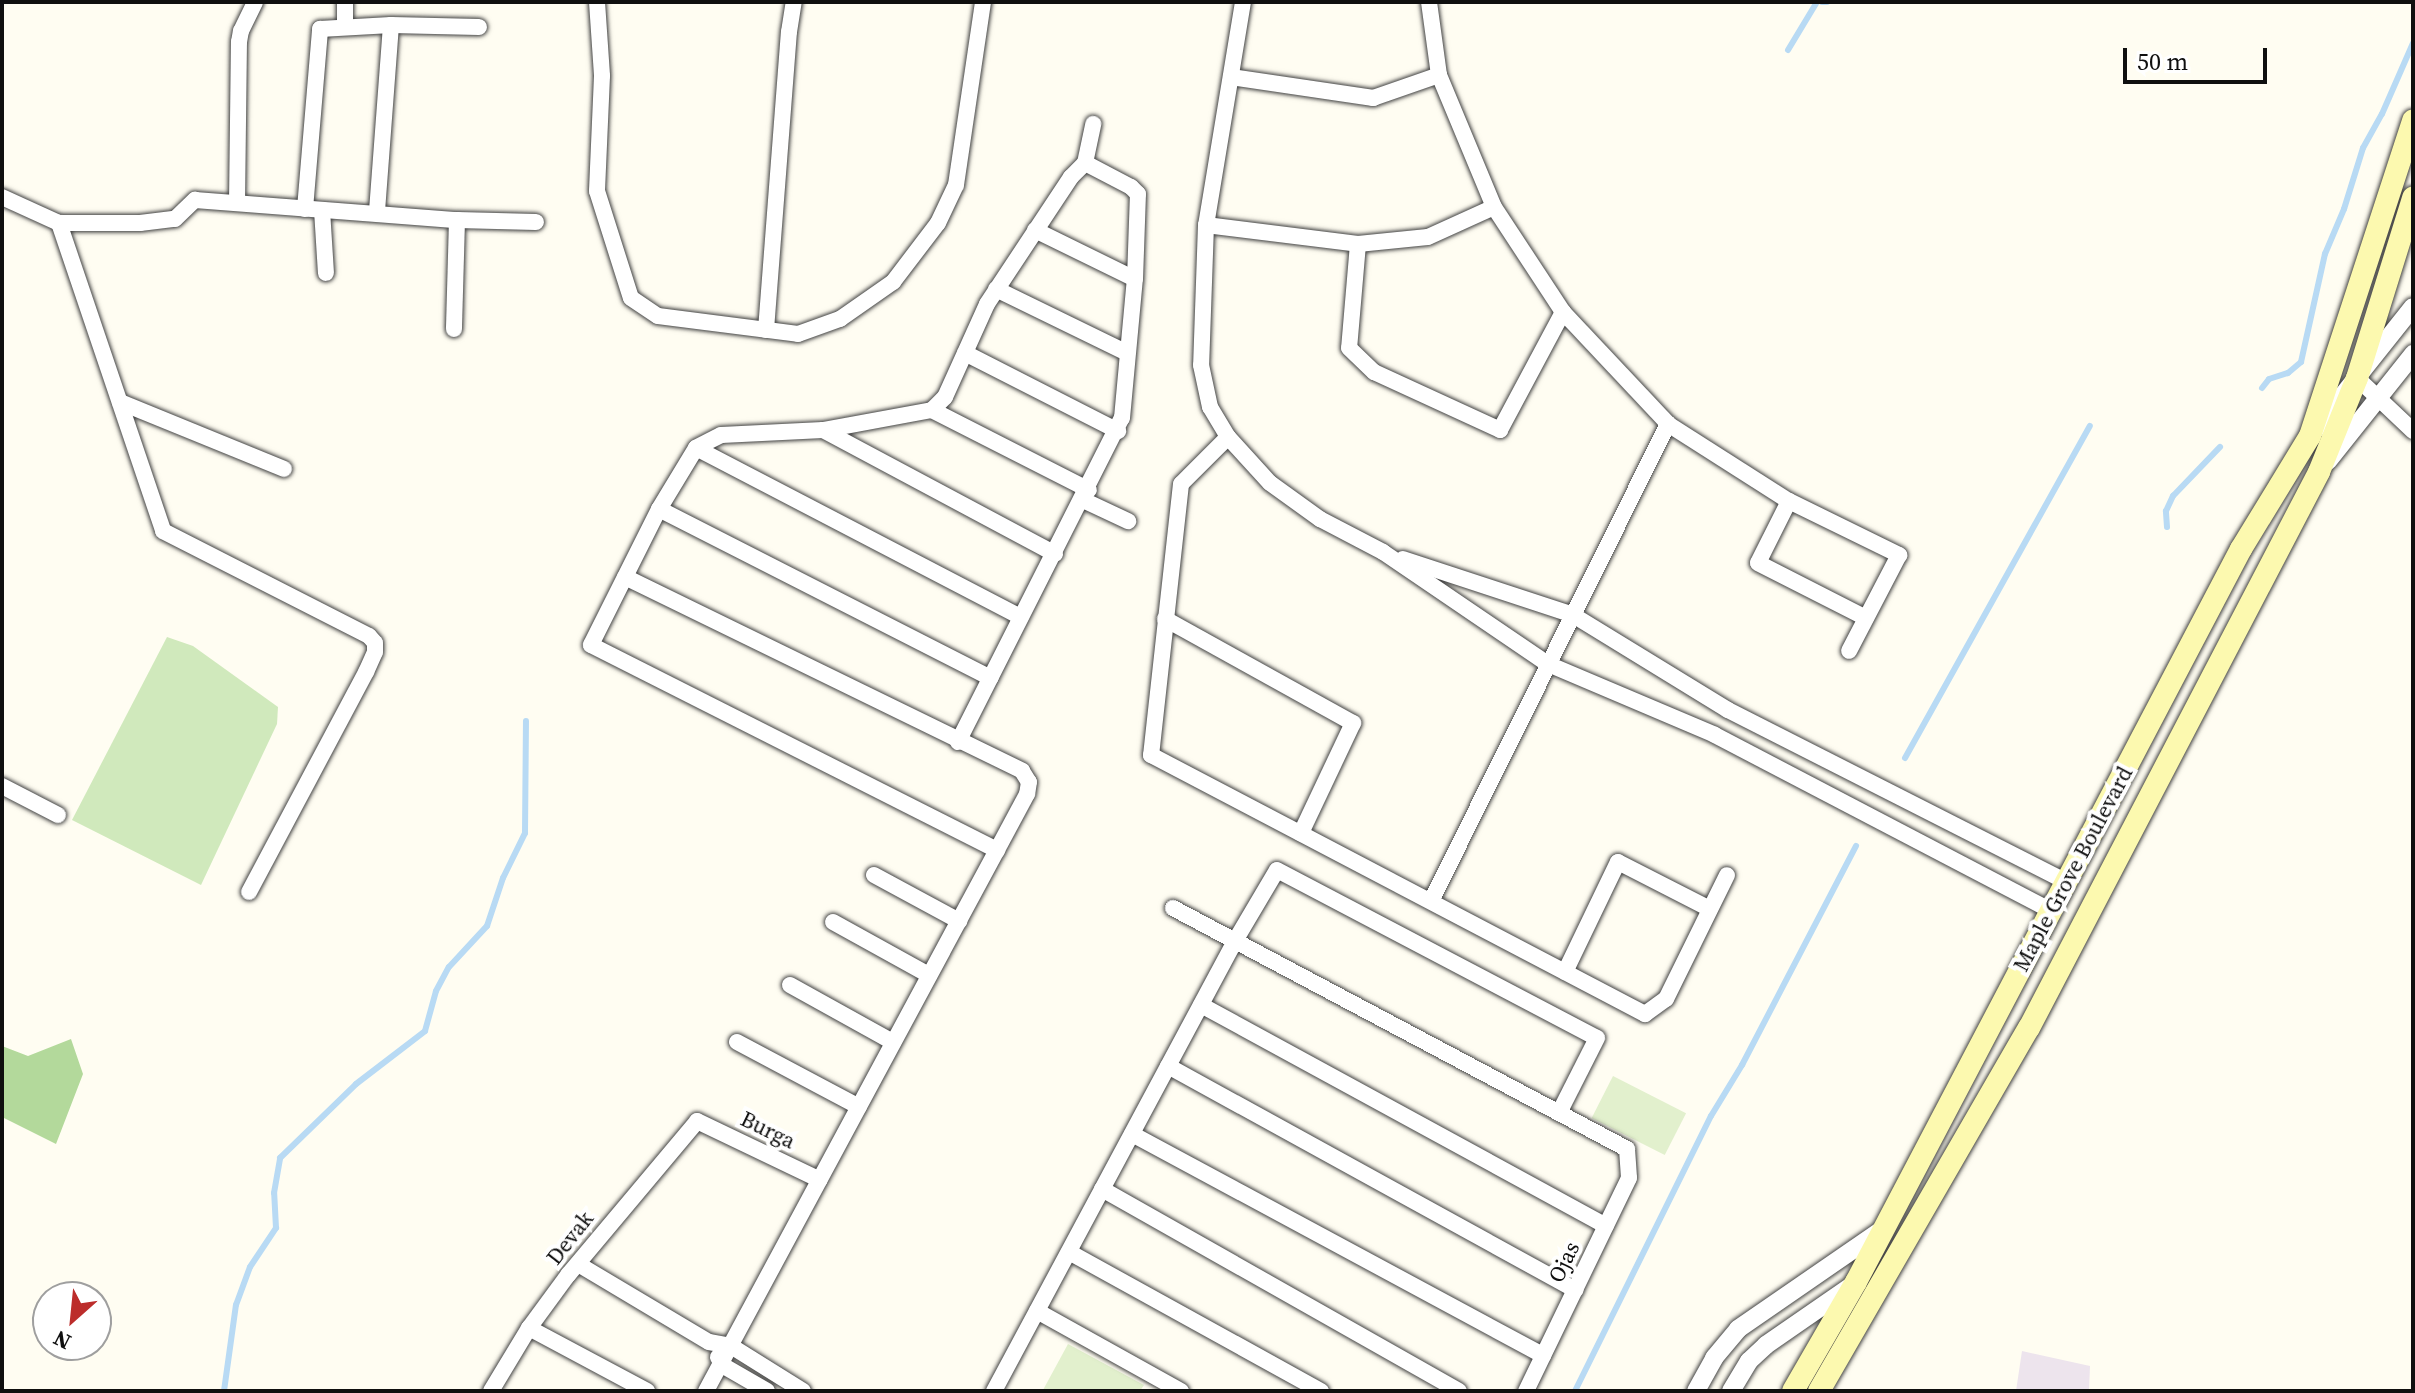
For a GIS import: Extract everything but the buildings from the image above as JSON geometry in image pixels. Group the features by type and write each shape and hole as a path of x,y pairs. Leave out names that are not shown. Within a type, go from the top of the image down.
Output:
{"main road":[{"path":"2310,436 2413,120"},
{"path":"2319,472 2357,378 2413,198"},
{"name":"Maple Grove Boulevard","path":"1883,1229 2241,549 2310,436"},
{"name":"Maple Grove Boulevard","path":"1819,1391 2029,1028 2319,472"},
{"path":"1793,1391 1883,1229"}],"street":[{"path":"237,203 239,42 255,2"},
{"path":"345,2 345,25"},
{"path":"597,2 602,76 597,191 631,298 658,316 798,334 840,319 893,282 938,223 956,185 983,2"},
{"path":"787,2 789,32"},
{"path":"766,330 789,32 794,2"},
{"path":"1243,2 1206,225 1201,365 1210,407 1228,437 1283,492 1320,519 1383,552 1548,664 1715,735 2052,911"},
{"path":"1429,2 1439,75 1494,207 1563,312 1668,424 1789,501 1899,555 1849,651"},
{"path":"326,273 314,209 319,33 323,27 345,25 479,27"},
{"path":"377,213 391,25"},
{"path":"1231,77 1373,98 1439,75"},
{"path":"997,850 591,645 659,509 696,448 721,435 823,430 932,410 945,397 996,289 1085,163 1093,124"},
{"path":"958,742 1086,495 1122,418 1135,279 1138,194 1131,187 1085,163"},
{"path":"2,197 59,223 163,221 180,217 195,200 457,220 536,222"},
{"path":"1206,225 1358,244 1428,237 1494,207"},
{"path":"454,329 457,220"},
{"path":"59,223 163,531 369,636 375,643 375,652 366,672 249,892"},
{"path":"1035,230 1135,279"},
{"path":"1358,244 1349,348 1374,372 1500,430 1563,312"},
{"path":"996,289 1127,353"},
{"name":"Maple Grove Boulevard","path":"2310,436 2413,307"},
{"path":"965,353 1118,431"},
{"name":"Maple Grove Boulevard","path":"2319,472 2413,354"},
{"path":"2357,378 2413,431"},
{"path":"120,402 284,469"},
{"path":"932,410 1128,521"},
{"path":"1431,901 1668,424"},
{"path":"823,430 1055,554"},
{"path":"1228,437 1181,484 1151,755 1645,1014 1666,999 1727,875"},
{"path":"696,448 1021,617"},
{"path":"1789,501 1758,563 1866,618"},
{"path":"659,509 990,678"},
{"path":"1383,552 1573,615 1728,710 2067,882"},
{"path":"625,577 1022,771 1029,782 1027,794 706,1391"},
{"path":"1165,619 1353,723 1301,833"},
{"path":"1715,735 1728,710"},
{"path":"2,786 58,815"},
{"path":"1565,972 1618,862 1710,909"},
{"path":"994,1391 1235,941 1277,870 1597,1038 1559,1113 1235,941 1173,908"},
{"path":"874,875 959,921"},
{"path":"833,922 929,975"},
{"path":"790,985 893,1042"},
{"path":"1201,1005 1606,1226"},
{"path":"737,1042 859,1107"},
{"path":"1168,1066 1575,1290"},
{"name":"Ojas","path":"1526,1391 1629,1178 1627,1149 1559,1113"},
{"name":"Burga","path":"697,1121 820,1180"},
{"name":"Devak","path":"491,1391 529,1328 697,1121"},
{"path":"1132,1134 1543,1355"},
{"path":"1102,1189 1459,1391"},
{"name":"Maple Grove Boulevard","path":"1696,1391 1722,1347 1748,1321 1883,1229"},
{"path":"1069,1252 1321,1391"},
{"path":"578,1264 709,1342 731,1346 803,1391"},
{"path":"1731,1391 1749,1361 1766,1345 1856,1282"},
{"path":"1037,1311 1162,1386 1181,1391"},
{"path":"529,1328 647,1391"},
{"path":"709,1342 722,1365 767,1391"}],"shaded area":[{"path":"2022,1351 2090,1366 2089,1391 2016,1391"}],"green space":[{"path":"167,637 193,646 278,707 277,724 201,885 72,820"},
{"path":"71,1039 83,1074 56,1144 2,1117 2,1046 28,1056"},
{"path":"1613,1076 1686,1113 1665,1155 1592,1118"},
{"path":"1068,1344 1144,1385 1140,1391 1043,1390"}],"waterway":[{"path":"1788,50 1817,2"},
{"path":"1822,2 1827,2"},
{"path":"2262,388 2269,379 2288,373 2301,362 2325,254 2344,209 2363,148 2382,114 2413,43"},
{"path":"1905,758 2090,426"},
{"path":"2167,527 2166,511 2173,496 2220,447"},
{"path":"224,1391 236,1305 250,1267 276,1228 274,1193 280,1158 356,1084 425,1031 436,991 449,967 487,926 503,878 525,833 526,721"},
{"path":"1575,1391 1711,1116 1742,1065 1856,846"}]}
